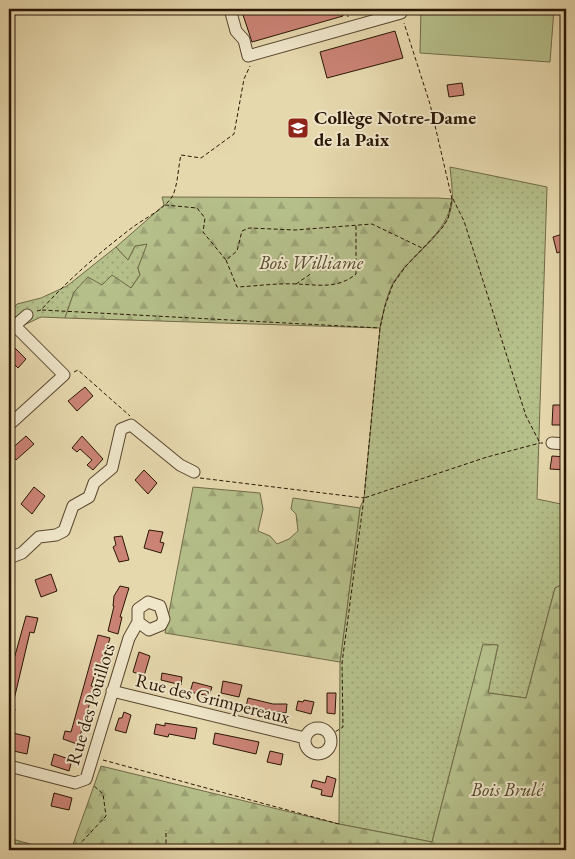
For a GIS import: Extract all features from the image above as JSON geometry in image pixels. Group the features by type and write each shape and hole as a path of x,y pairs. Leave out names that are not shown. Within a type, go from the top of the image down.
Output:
{"street":[{"path":"230,9 236,31 244,40 248,56 400,11"},
{"path":"9,424 64,375 12,328 27,315"},
{"path":"9,558 22,553 39,537 56,535 64,531 73,506 89,497 94,483 112,468 121,429 131,425 180,464 194,472"},
{"path":"546,443 566,444"},
{"name":"Rue des Pouillots","path":"9,766 76,782 86,779 129,638 138,622"},
{"name":"Rue des Grimpereaux","path":"112,691 305,738"},
{"name":"Rue des Grimpereaux","path":"313,728 320,728 330,735 330,748 320,755 308,750 305,738 313,728"}],"path":[{"path":"194,472 201,479 364,498 487,456 546,443 526,416 464,221 452,199 430,104 400,11"},
{"path":"41,310 82,268 133,227 165,205 173,195 181,155 201,158 234,134 244,79 250,66"},
{"path":"330,735 343,727 342,663 364,498 380,328 385,306 393,284 448,219 452,199"},
{"path":"165,205 197,208 205,218 203,232 226,260 237,287 296,284 322,287 347,282 356,274 356,224"},
{"path":"226,260 237,251 242,231 249,228 295,230 372,224 422,248"},
{"path":"296,284 312,273"},
{"path":"27,315 41,310 380,328"},
{"path":"64,375 78,370 132,419"},
{"path":"93,757 339,824"},
{"path":"82,850 77,847 106,816 103,794 86,779"},
{"path":"166,830 166,850"}],"green space":[{"path":"421,9 554,9 550,62 420,53"},
{"path":"450,167 547,187 537,499 566,505 566,583 555,588 526,698 488,693 498,645 483,645 432,842 339,824 340,662 360,508 364,498 382,317 388,294 399,274 441,230 447,220 452,199"},
{"name":"Bois Williame","path":"162,197 452,199 444,223 393,283 380,328 65,318 74,292 88,277 102,285 112,275 131,288 140,275 138,268 147,244 135,246 128,260 116,247 164,205"},
{"path":"148,244 138,268 140,275 131,288 102,285 74,292 65,318 41,317 24,325 16,316 9,323 9,314 17,304 41,298 67,286 116,247 128,260 135,246"},
{"path":"193,487 260,493 263,509 258,531 270,536 277,544 289,539 298,531 296,514 291,509 293,498 360,508 340,662 165,633"},
{"name":"Bois Brulé","path":"566,583 566,850 71,850 101,766 339,824 432,842 483,644 498,645 488,693 526,698 555,588"},
{"path":"9,838 51,850 9,850"}],"building":[{"path":"241,9 327,9 328,13 341,9 343,16 252,42"},
{"path":"395,31 403,58 327,78 320,52"},
{"path":"462,83 464,95 449,97 447,85"},
{"path":"566,233 566,250 557,253 553,237"},
{"path":"13,346 26,359 18,368 9,359 9,352"},
{"path":"85,387 93,396 77,411 68,401"},
{"path":"553,405 566,405 564,425 552,425"},
{"path":"26,436 34,444 16,460 9,451"},
{"path":"82,436 103,459 93,470 87,465 92,460 80,449 77,452 72,448"},
{"path":"552,456 566,457 566,470 550,469"},
{"path":"144,470 157,483 148,494 135,480"},
{"path":"34,487 45,496 32,514 21,504"},
{"path":"149,530 163,532 160,542 164,543 161,553 144,548"},
{"path":"122,536 129,560 119,562 113,547 116,545 114,537"},
{"path":"51,574 57,591 41,597 35,580"},
{"path":"120,586 129,588 120,617 122,617 118,634 108,631 114,606 114,596"},
{"path":"26,616 38,618 34,633 30,632 12,708 15,709 11,727 9,727 9,677"},
{"path":"98,635 110,638 108,645 106,644 101,664 107,666 103,677 95,674 91,686 99,688 96,697 92,696 88,709 91,715 87,728 83,727 77,744 63,739 65,731 71,732"},
{"path":"139,652 150,656 144,676 133,672"},
{"path":"162,673 182,677 181,685 161,680"},
{"path":"223,681 242,685 239,697 221,693"},
{"path":"193,682 212,687 209,696 190,692"},
{"path":"327,693 336,693 335,714 327,713"},
{"path":"248,698 273,704 287,704 286,713 246,707"},
{"path":"304,700 314,702 311,714 296,710 298,701 303,702"},
{"path":"124,712 131,715 126,733 115,730 119,718 122,718"},
{"path":"165,723 197,728 195,739 169,734 168,737 154,734 156,724 165,726"},
{"path":"13,733 30,737 27,754 9,750"},
{"path":"215,733 259,742 256,754 213,744"},
{"path":"270,751 283,754 281,765 267,762"},
{"path":"54,754 72,760 69,771 51,765"},
{"path":"327,776 336,779 332,797 321,795 322,790 311,787 313,780 325,783"},
{"path":"54,793 72,798 69,810 51,806"}],"place":[{"name":"Collège Notre-Dame de la Paix","path":"298,128"}]}
